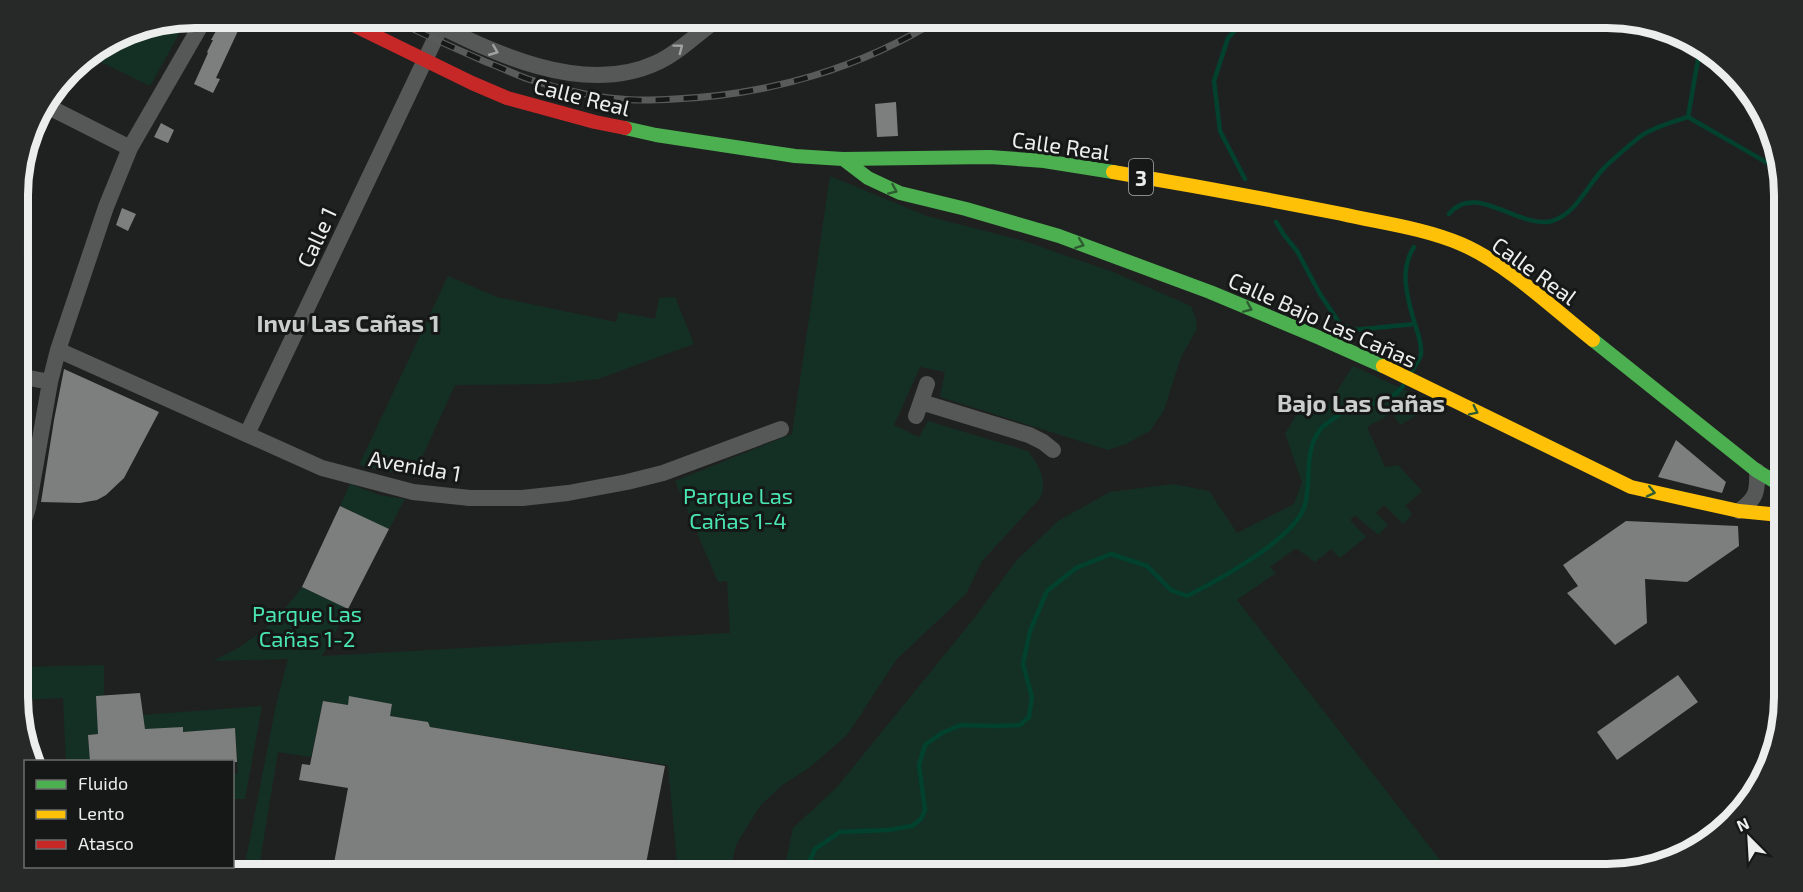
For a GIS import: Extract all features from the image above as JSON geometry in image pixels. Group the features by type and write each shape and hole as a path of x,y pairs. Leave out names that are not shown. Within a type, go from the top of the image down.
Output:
{"main road":[{"name":"Calle Real","path":"361,29 507,98 596,122 656,135 795,156 843,159 990,157 1044,161 1259,197 1417,230 1450,240 1486,257 1517,279 1757,471 1774,481"},
{"name":"Calle Bajo Las Cañas","path":"843,159 868,178 900,193 1011,220 1210,292 1395,372 1631,487 1739,511 1774,513"}],"street":[{"path":"28,506 50,382 58,350 106,207 130,148 199,29"},
{"name":"Calle 1","path":"247,434 440,29"},
{"path":"456,29 509,57 555,71 588,75 617,75 640,70 658,62 705,29"},
{"path":"53,109 130,148"},
{"name":"Avenida 1","path":"58,350 322,468 413,492 470,498 522,498 568,494 654,476 781,429"},
{"path":"29,378 50,382"},
{"path":"927,384 918,409 1029,435 1053,450"},
{"path":"1739,511 1756,495 1757,471"}],"green space":[{"path":"182,29 150,86 98,61 142,37"},
{"path":"830,176 927,216 1024,241 1113,272 1191,306 1196,319 1197,329 1181,357 1164,410 1150,431 1126,444 1108,450 940,397 945,372 920,367 894,425 919,437 928,421 1028,451 1041,473 1043,491 1041,497 982,561 966,594 896,660 848,734 809,768 781,786 760,806 736,845 732,864 677,864 668,765 430,727 427,722 390,716 392,704 350,697 348,705 323,701 311,757 278,752 260,864 245,864 276,705 288,659 213,661 241,646 263,630 283,611 302,587 348,609 322,656 730,633 727,581 718,582 675,481 792,434"},
{"path":"448,276 497,297 616,322 619,312 655,319 659,298 675,297 694,344 598,379 550,384 455,385 413,477 359,465"},
{"path":"1353,366 1435,404 1400,425 1392,413 1367,427 1385,467 1398,465 1422,491 1405,506 1412,514 1403,524 1384,505 1376,513 1388,525 1378,535 1355,515 1350,520 1366,537 1340,558 1331,549 1315,562 1296,548 1270,567 1276,573 1237,600 1443,863 785,864 793,828 837,787 976,616 1016,561 1058,521 1110,492 1173,484 1209,491 1237,533 1294,504 1302,482 1285,434 1306,399 1323,413"},
{"path":"350,484 379,495 405,499 389,529 340,506"},
{"path":"104,665 104,695 96,696 98,734 88,735 90,760 66,760 63,698 28,700 28,667"},
{"path":"262,706 245,799 234,799 234,774 238,773 235,728 183,732 145,729 143,715"}],"building":[{"path":"217,29 239,29 216,78 220,79 213,93 194,84 213,40 211,40"},
{"path":"896,102 898,136 877,137 875,104"},
{"path":"161,123 174,130 168,143 154,137"},
{"path":"122,208 136,214 128,231 116,225"},
{"path":"64,369 159,412 124,478 106,495 97,500 80,503 41,502"},
{"path":"1676,440 1726,482 1722,493 1658,477"},
{"path":"340,506 389,529 348,609 302,587"},
{"path":"1626,521 1738,526 1739,546 1687,582 1645,579 1647,623 1615,645 1567,593 1578,586 1563,565"},
{"path":"1678,675 1698,702 1617,760 1597,732"},
{"path":"140,693 145,729 183,727 183,732 235,728 237,762 234,760 90,760 88,735 98,734 96,696"},
{"path":"349,696 392,704 390,716 428,722 430,727 665,766 646,864 334,864 348,788 299,780 302,764 310,765 323,701 348,705"},
{"path":"1719,816 1718,822 1684,844"}],"waterway":[{"path":"1237,28 1228,38 1214,81 1220,131 1245,179"},
{"path":"1688,117 1699,56"},
{"path":"1449,214 1459,205 1471,202 1498,208 1526,219 1540,222 1552,221 1576,205 1606,166 1641,136 1658,127 1688,117 1771,165"},
{"path":"1276,222 1297,251 1320,294 1340,324 1353,330 1415,324"},
{"path":"1412,371 1421,349 1406,283 1407,265 1414,247"},
{"path":"809,864 815,849 840,832 888,830 912,826 921,819 925,810 919,765 925,745 942,733 961,725 1020,725 1029,717 1032,697 1023,664 1030,631 1047,591 1076,568 1111,554 1147,566 1171,590 1187,596 1217,580 1272,544 1299,518 1307,496 1311,447 1322,427 1344,412 1377,403 1392,396 1403,386"}],"railway":[{"path":"414,29 528,79 586,94 641,100 710,96 779,85 846,65 923,28"}],"traffic: fast":[{"path":"625,128 656,135 795,156 843,159 990,157 1044,161 1113,172"},
{"path":"843,159 868,178 900,193 1059,236 1210,292 1383,366"},
{"path":"1593,340 1757,471 1774,481"}],"traffic: slow":[{"path":"1113,172 1342,214 1447,238 1478,252 1513,275 1593,340"},
{"path":"1383,366 1631,487 1739,511 1774,513"}],"traffic: jam":[{"path":"361,29 507,98 625,128"}],"district":[{"name":"Invu Las Cañas 1","path":"348,322"},
{"name":"Bajo Las Cañas","path":"1361,402"}],"park label":[{"name":"Parque Las Cañas 1-4","path":"738,508"},
{"name":"Parque Las Cañas 1-2","path":"307,626"}]}
